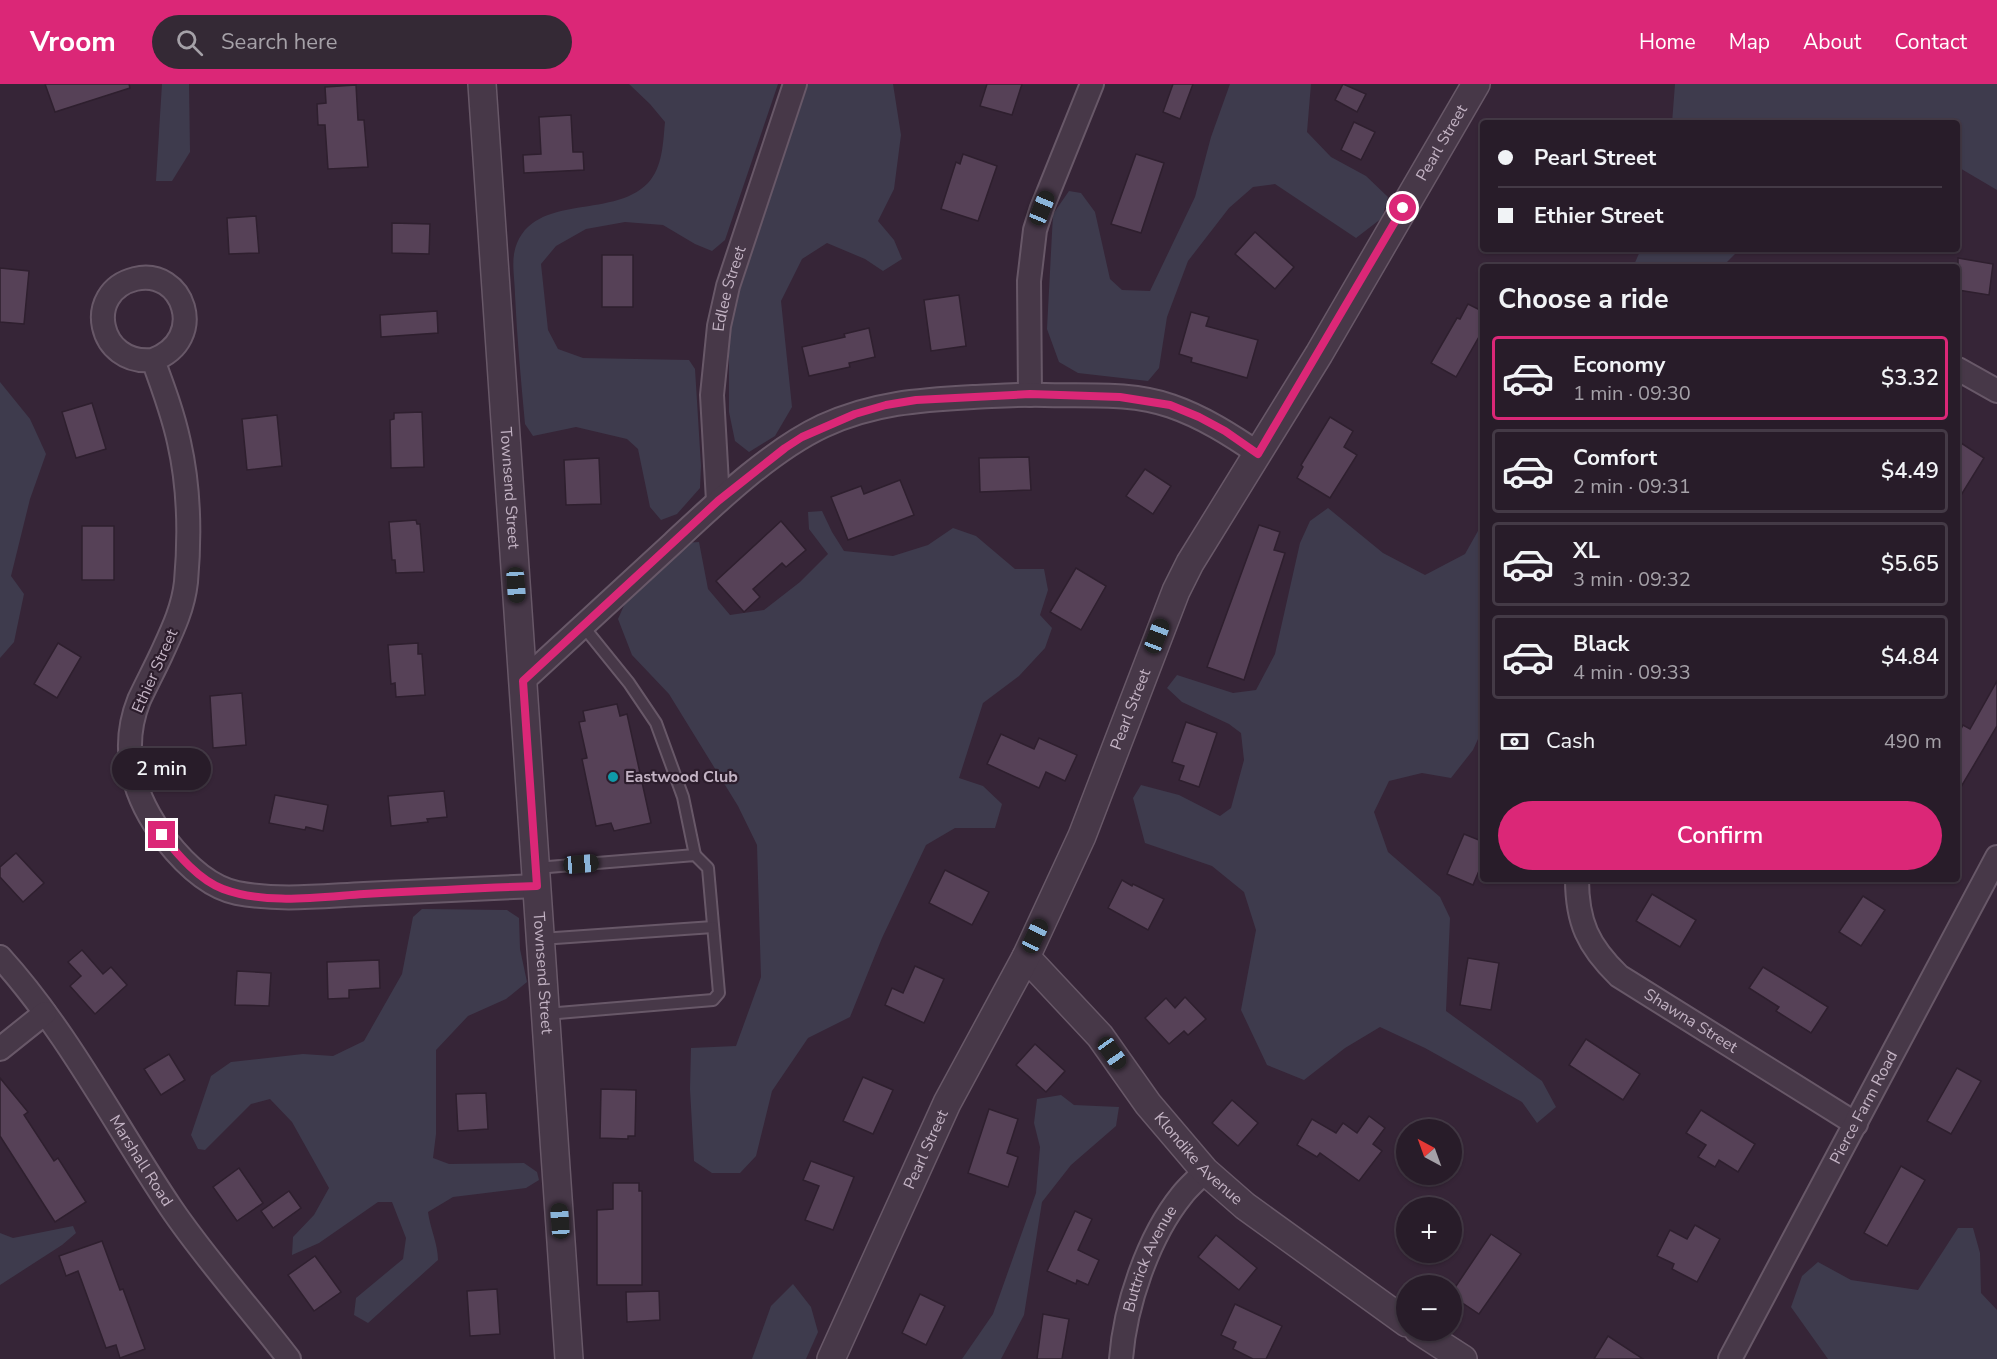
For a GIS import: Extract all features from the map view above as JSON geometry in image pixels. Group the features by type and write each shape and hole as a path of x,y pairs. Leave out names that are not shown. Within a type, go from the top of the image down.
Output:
{"street":[{"name":"Townsend Street","path":"482,84 569,1359"},
{"name":"Edlee Street","path":"718,501 712,395 719,326 728,286 795,84"},
{"path":"1030,394 1029,281 1035,230 1092,84"},
{"name":"Pearl Street","path":"831,1359 947,1102 1026,957 1082,836 1176,591 1190,563 1319,354 1476,84"},
{"name":"Ethier Street","path":"153,360 180,444 187,509 187,564 182,604 177,621 139,701 130,739 132,776 153,822 173,848 211,882 222,889 250,895 304,897 536,877"},
{"path":"1960,370 1997,391"},
{"path":"523,681 718,501 802,437 855,414 886,405 916,400 1030,394 1120,397 1170,405 1216,426 1258,454"},
{"name":"Pierce Farm Road","path":"1730,1359 1997,857"},
{"name":"Shawna Street","path":"1577,882 1581,923 1585,932 1602,960 1619,976 1856,1124"},
{"name":"Marshall Road","path":"0,957 45,1013 173,1210 219,1273 289,1359"},
{"name":"Klondike Avenue","path":"1026,957 1100,1036 1148,1104 1205,1172 1245,1206 1396,1315"},
{"path":"0,1049 45,1013"},
{"name":"Buttrick Avenue","path":"1120,1359 1123,1334 1133,1299 1159,1229 1182,1195 1205,1172"},
{"path":"1435,1341 1463,1359"}],"lane":[{"path":"546,1014 713,1000 719,993 708,868 695,855 683,797 656,723 629,683 583,626"},
{"path":"536,877 695,855"},
{"path":"540,939 713,927"}],"shaded area":[{"path":"162,84 189,84 190,152 172,181 156,181"},
{"path":"629,84 778,84 725,240 712,251 663,225 625,222 586,229 556,246 541,264 548,330 558,349 583,358 689,360 695,369 701,466 700,488 677,514 661,520 650,507 638,449 627,439 576,427 533,436 525,424 518,343 513,259 522,234 535,221 553,213 614,201 632,194 648,183 657,170 665,122"},
{"path":"807,84 893,84 901,135 894,189 878,221 894,240 902,259 883,271 865,259 827,243 802,259 781,301 792,407 775,436 749,452 735,441 729,412 729,331 744,264"},
{"path":"1230,84 1311,84 1307,132 1331,157 1366,176 1388,197 1382,218 1356,238 1275,184 1253,187 1229,208 1188,261 1167,317 1159,368 1148,381 1078,373 1059,362 1047,329 1053,214 1069,191 1081,193 1095,212 1110,279 1122,290 1150,291 1195,197 1211,137"},
{"path":"1675,84 1997,84 1997,190 1960,168 1960,120 1672,120"},
{"path":"1640,252 1737,252 1725,264 1634,264"},
{"path":"0,382 30,419 46,454 30,499 11,576 24,594 14,642 0,658"},
{"path":"1328,508 1383,553 1425,575 1465,554 1480,527 1480,735 1473,750 1451,778 1422,773 1389,781 1374,812 1388,852 1440,897 1450,918 1446,1011 1542,1081 1556,1107 1537,1123 1522,1102 1425,1048 1380,1027 1345,1048 1304,1080 1267,1065 1241,1010 1256,930 1244,892 1212,866 1145,843 1133,798 1141,785 1179,795 1220,816 1231,808 1244,760 1241,733 1229,724 1182,702 1167,688 1177,675 1233,693 1256,690 1275,654 1300,543 1310,521"},
{"path":"822,511 844,551 893,556 928,545 953,528 976,536 1015,569 1044,569 1048,590 1040,615 1052,628 1045,648 1019,676 983,703 959,778 983,786 1002,804 995,828 955,828 926,845 882,938 850,1017 808,1038 772,1091 756,1156 740,1173 712,1173 694,1161 690,1089 691,1048 736,1046 761,977 757,845 738,806 669,694 632,655 618,619 629,594 684,543 699,542 708,589 730,615 764,610 800,582 828,554 809,529 808,512"},
{"path":"422,909 507,910 519,918 520,949 527,982 506,999 468,1016 436,1050 436,1134 433,1158 449,1164 524,1163 537,1172 539,1180 526,1188 453,1197 428,1212 438,1260 368,1323 354,1315 356,1298 403,1259 406,1238 392,1202 378,1202 319,1243 292,1255 293,1237 314,1215 329,1188 292,1122 270,1099 251,1104 205,1150 198,1149 191,1135 211,1076 231,1062 303,1054 333,1056 364,1041 402,974 413,917"},
{"path":"1061,1095 1074,1105 1119,1107 1116,1126 1071,1165 1042,1202 1024,1315 1001,1359 962,1359 993,1314 1036,1193 1040,1147 1034,1123 1037,1099"},
{"path":"73,1226 76,1233 62,1245 0,1285 0,1233 13,1238"},
{"path":"1958,1228 1973,1228 1980,1253 1981,1293 1997,1310 1997,1359 1828,1359 1791,1307 1802,1276 1818,1262 1851,1280 1918,1290"},
{"path":"793,1284 811,1307 818,1332 806,1359 752,1359 771,1306"}],"building":[{"path":"45,84 129,84 130,88 55,112"},
{"path":"987,84 1022,84 1012,115 980,106"},
{"path":"1173,84 1193,84 1180,119 1163,112"},
{"path":"1343,84 1366,94 1357,112 1335,100"},
{"path":"356,85 358,120 364,120 368,167 328,169 325,125 318,125 317,104 326,103 325,87"},
{"path":"571,115 573,152 583,152 584,170 524,173 523,155 541,154 539,117"},
{"path":"1354,122 1375,132 1361,160 1341,150"},
{"path":"963,154 997,166 978,221 941,209 956,162 960,164"},
{"path":"1136,154 1164,163 1141,233 1111,224"},
{"path":"256,216 259,253 229,254 227,218"},
{"path":"392,223 430,224 429,254 392,253"},
{"path":"1255,232 1294,267 1275,289 1235,254"},
{"path":"602,255 633,255 633,307 602,307"},
{"path":"1958,258 1993,264 1989,295 1960,290 1960,264 1958,264"},
{"path":"0,268 29,271 24,324 0,322"},
{"path":"959,295 966,346 931,351 924,300"},
{"path":"1468,304 1480,310 1480,335 1456,377 1431,363 1457,318 1460,319"},
{"path":"437,311 438,333 381,337 380,315"},
{"path":"1191,312 1209,317 1206,326 1258,340 1247,378 1191,362 1192,358 1179,354"},
{"path":"869,328 875,357 849,363 850,367 809,376 802,347 845,337 844,334"},
{"path":"92,403 106,449 76,458 62,412"},
{"path":"422,412 424,467 391,468 390,420 394,419 394,413"},
{"path":"277,415 282,466 247,470 242,419"},
{"path":"1330,417 1353,431 1344,447 1357,455 1330,498 1297,478 1303,467 1301,465"},
{"path":"1960,442 1984,458 1960,497"},
{"path":"1029,457 1031,490 980,492 979,458"},
{"path":"599,458 601,504 566,505 564,460"},
{"path":"1145,469 1171,486 1153,514 1126,496"},
{"path":"900,480 914,515 848,540 831,497 861,486 864,494"},
{"path":"416,520 417,524 420,524 424,572 396,573 395,560 392,560 389,522"},
{"path":"781,521 806,550 786,567 782,563 753,589 760,597 744,612 716,581"},
{"path":"1259,525 1280,532 1274,550 1285,553 1244,680 1207,667"},
{"path":"82,526 114,526 114,580 82,580"},
{"path":"1076,568 1106,586 1081,630 1050,612"},
{"path":"58,643 81,657 57,698 34,684"},
{"path":"418,643 418,654 422,654 425,695 396,697 395,683 391,684 388,645"},
{"path":"1997,681 1997,726 1960,789 1960,731 1963,725 1970,729"},
{"path":"242,693 246,745 213,748 210,696"},
{"name":"Eastwood Club","path":"617,704 620,716 627,714 651,823 614,831 611,823 596,826 582,759 587,758 579,722 585,721 583,711"},
{"path":"1186,722 1217,733 1199,787 1179,780 1184,766 1172,762"},
{"path":"1001,734 1034,749 1039,738 1077,755 1065,781 1046,772 1039,788 987,764"},
{"path":"444,791 447,817 427,819 428,822 391,826 388,796"},
{"path":"275,795 328,805 323,831 269,823"},
{"path":"1464,834 1480,840 1480,868 1473,885 1447,874"},
{"path":"16,853 44,883 23,902 0,877 0,867"},
{"path":"945,870 989,892 972,925 929,903"},
{"path":"1122,880 1164,899 1148,930 1108,908"},
{"path":"1652,894 1696,920 1680,947 1636,921"},
{"path":"1863,896 1885,910 1861,946 1839,932"},
{"path":"82,950 103,974 111,967 127,985 95,1014 70,986 81,976 68,962"},
{"path":"1468,958 1499,963 1491,1010 1460,1005"},
{"path":"379,960 380,988 349,990 349,998 328,999 327,962"},
{"path":"915,966 944,979 924,1023 885,1005 892,988 903,993"},
{"path":"1763,967 1828,1007 1811,1033 1776,1011 1779,1007 1749,988"},
{"path":"237,971 271,973 269,1006 235,1005"},
{"path":"1185,997 1206,1019 1188,1035 1184,1031 1169,1044 1145,1018 1166,998 1175,1008"},
{"path":"1586,1039 1640,1074 1623,1100 1569,1065"},
{"path":"1035,1044 1065,1071 1046,1092 1016,1065"},
{"path":"169,1054 185,1080 161,1095 144,1069"},
{"path":"1957,1068 1981,1081 1951,1134 1927,1121"},
{"path":"863,1077 893,1090 873,1134 843,1121"},
{"path":"0,1078 28,1112 24,1115 54,1161 58,1158 86,1202 55,1222 0,1136"},
{"path":"601,1089 636,1090 635,1136 628,1136 628,1139 600,1138"},
{"path":"486,1093 488,1129 458,1131 456,1094"},
{"path":"1232,1100 1258,1123 1238,1146 1212,1123"},
{"path":"989,1109 1018,1119 1007,1153 1018,1157 1008,1187 968,1173"},
{"path":"1701,1110 1755,1144 1738,1172 1719,1160 1715,1167 1698,1157 1706,1145 1686,1133"},
{"path":"1369,1116 1385,1128 1373,1144 1382,1151 1359,1181 1320,1153 1317,1157 1297,1145 1312,1119 1336,1133 1343,1123 1357,1133"},
{"path":"811,1161 854,1177 833,1230 805,1220 819,1186 803,1180"},
{"path":"1901,1166 1925,1180 1887,1246 1864,1233"},
{"path":"239,1168 263,1203 237,1221 213,1187"},
{"path":"613,1183 639,1183 639,1191 642,1191 642,1285 597,1285 597,1210 613,1209"},
{"path":"289,1191 301,1208 273,1228 261,1211"},
{"path":"1075,1211 1092,1219 1078,1250 1099,1260 1088,1285 1077,1280 1076,1284 1047,1271"},
{"path":"1695,1225 1720,1239 1697,1282 1672,1269 1674,1264 1657,1256 1670,1230 1687,1239"},
{"path":"1491,1234 1521,1254 1479,1314 1462,1303 1462,1277"},
{"path":"1216,1235 1257,1268 1239,1290 1198,1257"},
{"path":"102,1241 145,1349 120,1358 116,1345 106,1348 78,1271 66,1276 59,1256"},
{"path":"315,1256 341,1292 314,1311 288,1275"},
{"path":"497,1289 500,1334 470,1336 467,1291"},
{"path":"659,1291 660,1320 627,1322 626,1292"},
{"path":"920,1294 945,1306 926,1345 902,1333"},
{"path":"1235,1304 1282,1326 1266,1359 1253,1359 1233,1349 1236,1342 1221,1335"},
{"path":"1043,1314 1069,1319 1062,1359 1037,1359"},
{"path":"1608,1336 1643,1359 1594,1359"}],"place":[{"name":"Eastwood Club","path":"613,777"}],"route":[{"path":"162,835 197,872 211,882 222,889 250,895 304,897 537,886 523,681 718,501 785,448 824,426 886,405 916,400 1030,394 1120,397 1170,405 1225,431 1258,454 1403,208"}]}
